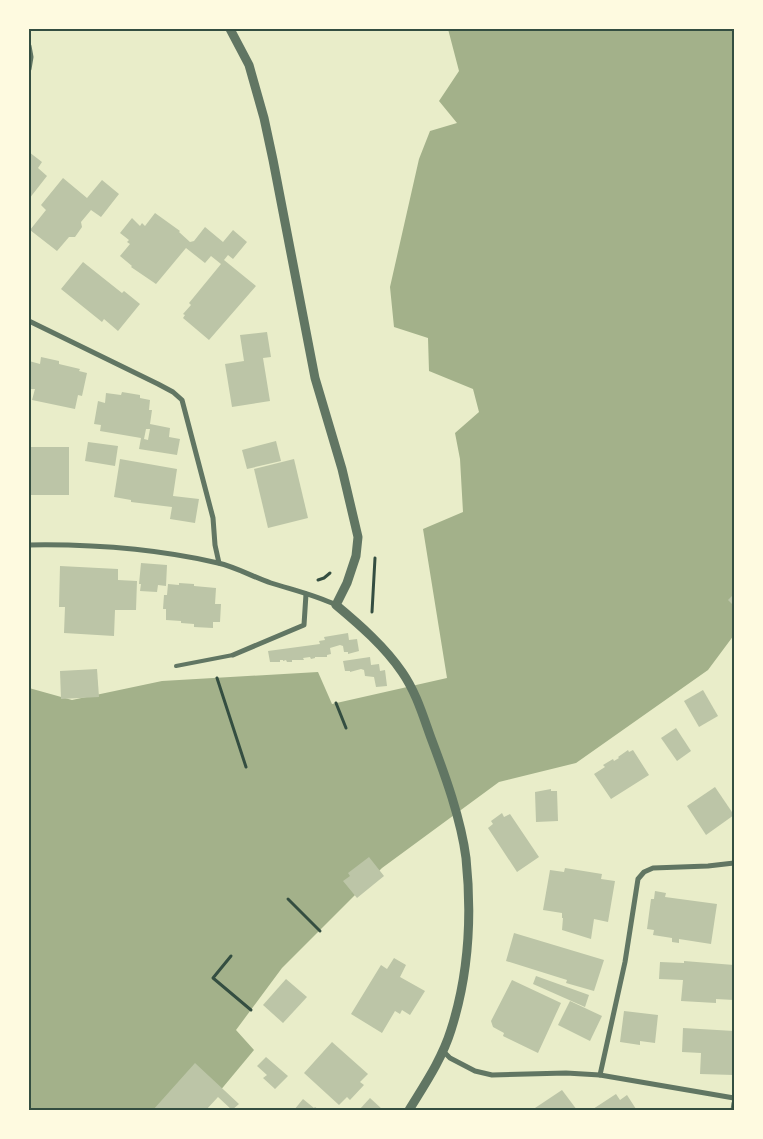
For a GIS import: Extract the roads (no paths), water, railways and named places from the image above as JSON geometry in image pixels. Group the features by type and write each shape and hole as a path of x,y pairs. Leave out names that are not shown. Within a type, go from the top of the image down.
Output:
{"street":[{"path":"230,29 248,65 270,145 315,378 342,469 358,537 358,548 353,565 336,606"},
{"path":"29,46 31,57 29,69"},
{"path":"29,321 158,384 173,392 182,400 213,518 215,545 219,563"},
{"path":"29,545 95,546 219,563 323,599 336,606 387,652 403,673 411,688 434,746 455,811 466,857 469,947 461,994 444,1052 409,1110"},
{"path":"233,655 304,625 306,594"},
{"path":"600,1075 623,970 638,879 644,872 653,868 734,864"},
{"path":"444,1052 450,1058 475,1071 492,1075 566,1073 600,1075 734,1098"},
{"path":"733,1110 734,1103"}],"lane":[{"path":"176,666 233,655"}]}
